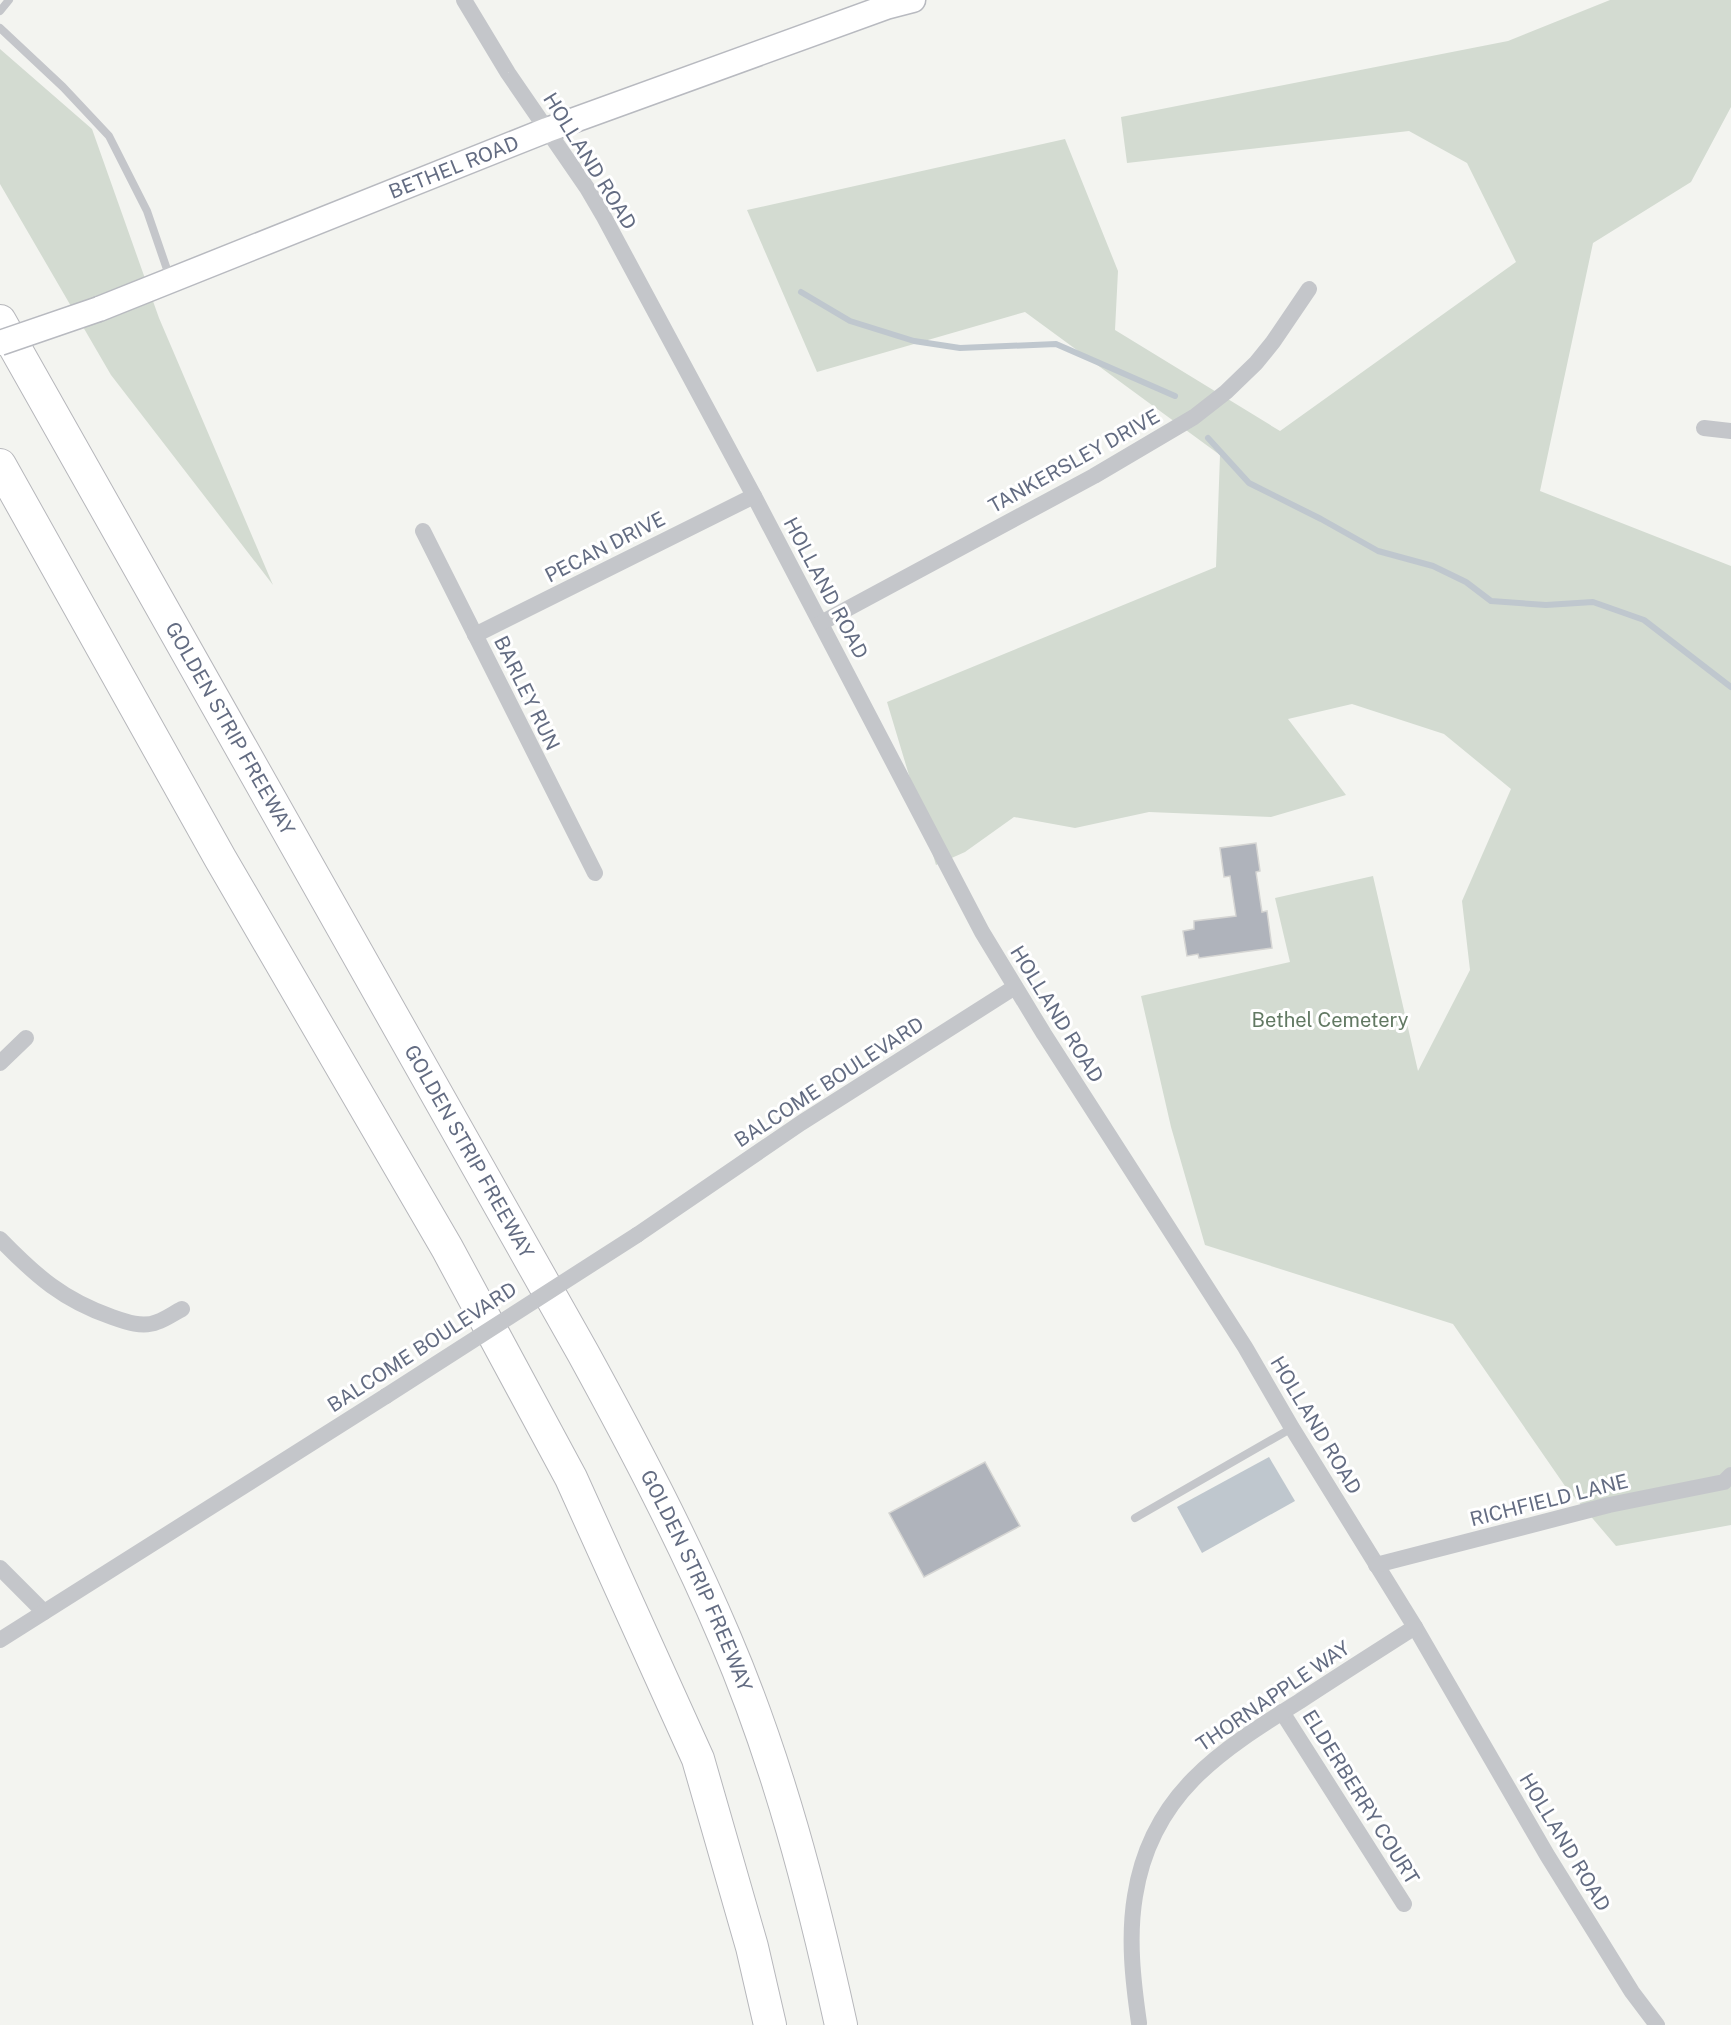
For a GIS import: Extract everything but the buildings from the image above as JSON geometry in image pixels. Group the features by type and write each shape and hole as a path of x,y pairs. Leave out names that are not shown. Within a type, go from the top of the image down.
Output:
{"highway":[{"name":"GOLDEN STRIP FREEWAY","path":"0,321 583,1353 676,1528 726,1640 764,1741 795,1836 820,1929 841,2025"},
{"path":"0,465 226,868 447,1248 572,1478 698,1759 752,1947 770,2025"}],"street":[{"name":"HOLLAND ROAD","path":"464,0 508,73 587,188 754,496 942,859 1015,987 1245,1347 1292,1428 1415,1627 1547,1855 1651,2024"},
{"name":"BETHEL ROAD","path":"0,343 171,281 547,130 886,7 913,0"},
{"name":"TANKERSLEY DRIVE","path":"821,623 1094,476 1194,417 1226,392 1256,363 1309,289"},
{"path":"1704,428 1731,431"},
{"name":"PECAN DRIVE","path":"475,635 754,496"},
{"name":"BARLEY RUN","path":"423,531 595,873"},
{"name":"BALCOME BOULEVARD","path":"0,1640 637,1235 801,1123 1015,987"},
{"path":"0,1063 26,1038"},
{"path":"0,1239 46,1282 87,1308 119,1320 143,1324 156,1323 182,1309"},
{"name":"RICHFIELD LANE","path":"1376,1565 1609,1505 1724,1482 1731,1475"},
{"path":"0,1568 44,1612"},
{"name":"THORNAPPLE WAY","path":"1139,2023 1135,1991 1133,1919 1139,1878 1153,1839 1174,1802 1202,1769 1233,1743 1415,1627"},
{"name":"ELDERBERRY COURT","path":"1282,1712 1404,1904"}],"lane":[{"path":"0,11 9,0"},
{"path":"0,28 63,87 109,136 147,211 171,281"},
{"path":"1135,1518 1292,1428"}],"green space":[{"name":"Bethel Cemetery","path":"1610,0 1731,0 1731,107 1691,182 1593,243 1540,491 1731,566 1731,1525 1616,1546 1565,1486 1453,1324 1205,1245 1171,1127 1141,996 1290,962 1275,898 1373,876 1418,1071 1470,970 1462,901 1511,789 1444,734 1352,704 1288,719 1346,795 1271,817 1149,812 1075,828 1014,817 965,852 936,865 887,702 1216,567 1220,455 1025,312 817,372 747,210 1065,139 1118,271 1115,330 1280,431 1516,262 1467,163 1409,131 1127,163 1121,117 1508,41"},
{"path":"0,49 92,129 159,318 273,585 111,375 0,184"}],"shaded area":[{"path":"1269,1457 1295,1501 1202,1553 1177,1507"}],"waterway":[{"path":"801,292 850,321 914,341 960,348 1056,344 1175,396"},
{"path":"1208,438 1249,483 1378,551 1433,566 1466,582 1491,601 1546,605 1593,602 1644,620 1731,687"}]}
